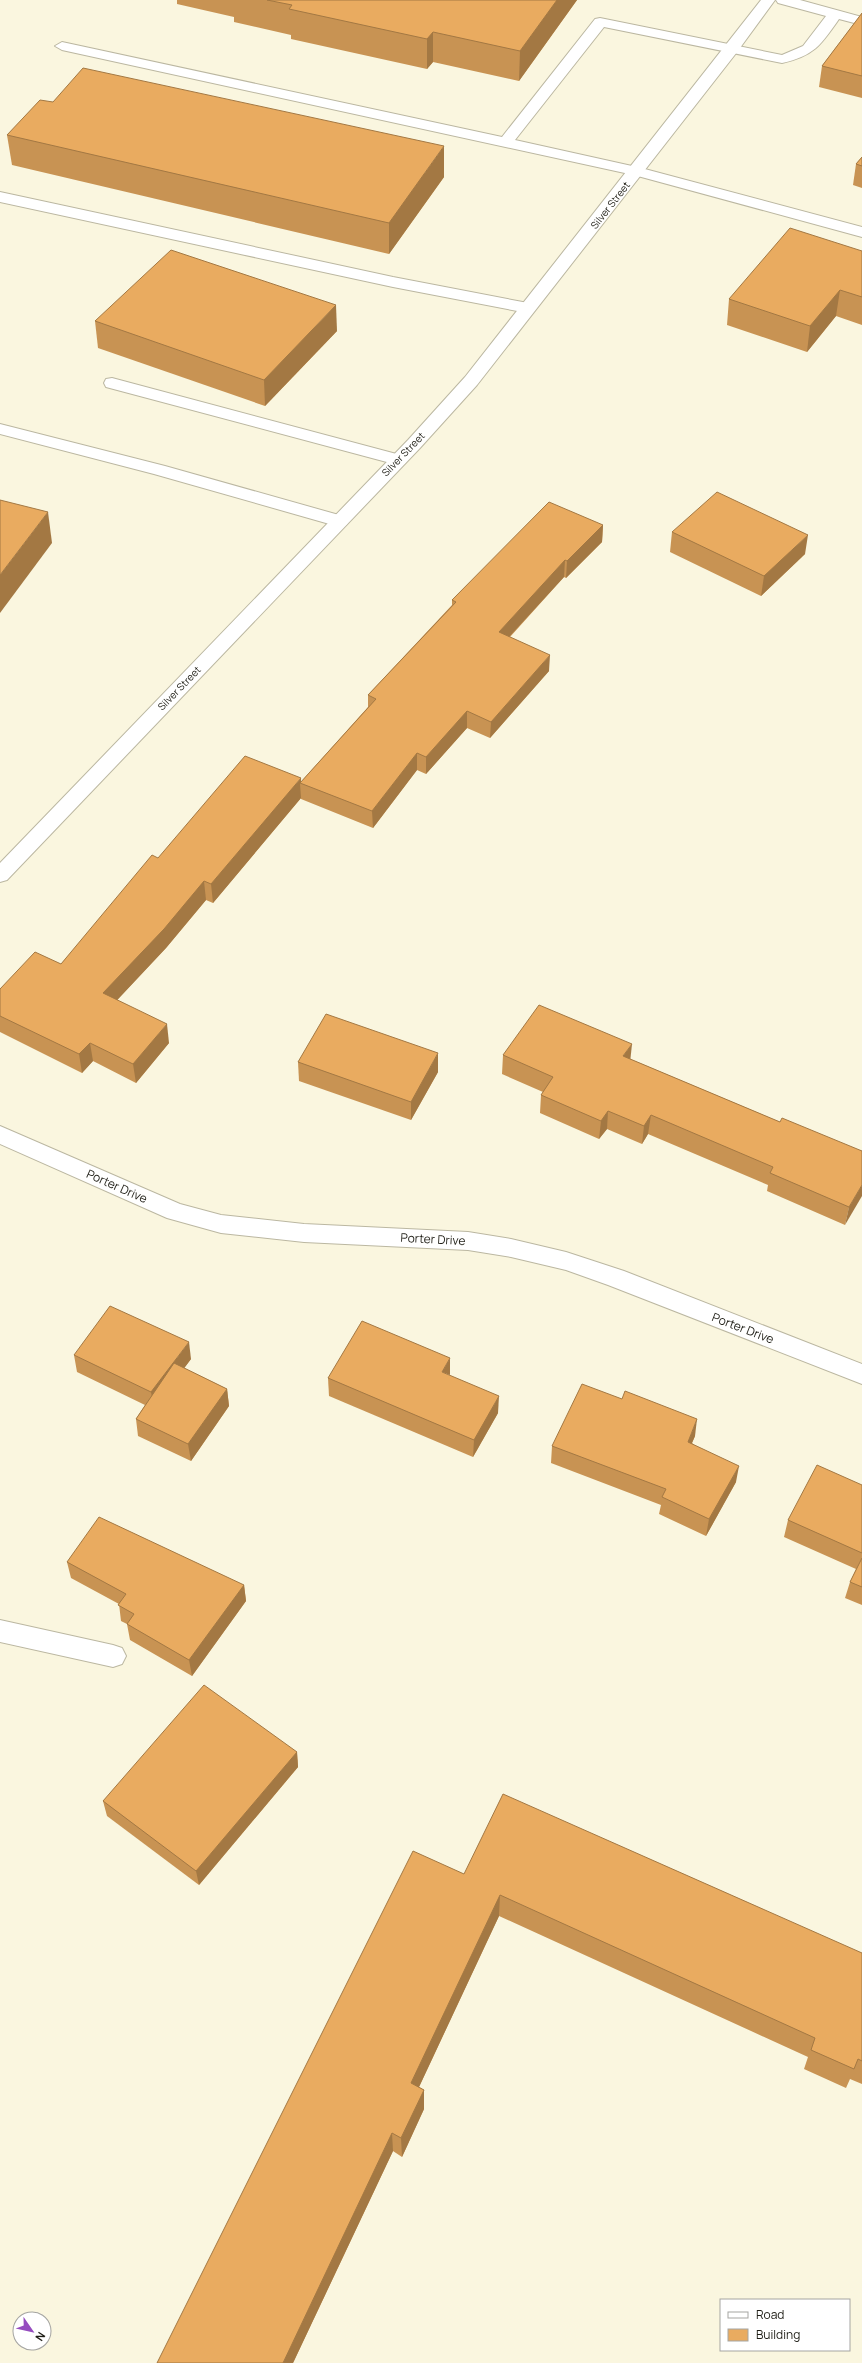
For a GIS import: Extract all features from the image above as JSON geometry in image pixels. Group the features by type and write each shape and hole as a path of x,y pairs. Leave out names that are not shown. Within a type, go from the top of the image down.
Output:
{"street":[{"name":"Silver Street","path":"0,875 340,521 471,381 732,49 768,0"},
{"path":"783,0 862,22"},
{"path":"506,142 600,22 782,59 797,57 808,52 835,14"},
{"path":"62,46 636,171 862,232"},
{"path":"0,197 385,280 528,308"},
{"path":"112,383 398,460"},
{"path":"0,429 158,470 340,521"},
{"name":"Porter Drive","path":"0,1135 175,1212 221,1224 304,1233 468,1241 511,1248 566,1261 616,1278 862,1374"},
{"path":"0,1631 113,1656"}],"building":[{"path":"267,0 557,0 520,51 433,32 427,39 289,9 292,5"},
{"path":"862,13 862,76 822,66"},
{"path":"83,68 444,146 389,223 7,135 40,100 53,102"},
{"path":"862,157 862,166 856,164"},
{"path":"790,228 862,251 862,297 840,290 810,326 729,299"},
{"path":"171,250 336,305 264,380 95,321"},
{"path":"717,492 808,535 764,576 672,532"},
{"path":"0,500 48,512 0,575"},
{"path":"549,502 603,525 567,561 565,560 499,632 550,655 491,722 467,711 426,757 417,753 372,811 300,783 376,699 368,695 456,602 452,600"},
{"path":"245,756 301,778 211,884 204,881 164,929 103,993 167,1024 133,1064 90,1043 79,1054 0,1016 0,989 35,952 61,964 152,855 158,858"},
{"path":"539,1005 632,1044 623,1056 780,1122 782,1118 862,1151 862,1185 849,1207 770,1173 773,1167 651,1115 644,1126 608,1111 601,1121 541,1095 553,1077 503,1055"},
{"path":"326,1014 438,1053 411,1102 298,1062"},
{"path":"110,1306 189,1342 151,1392 74,1355"},
{"path":"362,1321 450,1358 442,1372 499,1396 474,1440 328,1378"},
{"path":"174,1363 227,1389 188,1444 136,1419"},
{"path":"582,1384 622,1399 625,1391 697,1419 688,1442 739,1466 709,1519 662,1497 666,1489 552,1446"},
{"path":"817,1465 862,1485 862,1553 788,1520"},
{"path":"99,1517 244,1585 189,1660 127,1624 134,1614 118,1605 126,1594 67,1562"},
{"path":"862,1558 862,1587 850,1582"},
{"path":"204,1685 297,1752 196,1871 103,1801"},
{"path":"503,1794 862,1953 862,2061 858,2059 854,2069 811,2050 815,2038 500,1895 411,2083 424,2090 401,2138 392,2133 283,2363 157,2363 413,1851 464,1874"}]}
